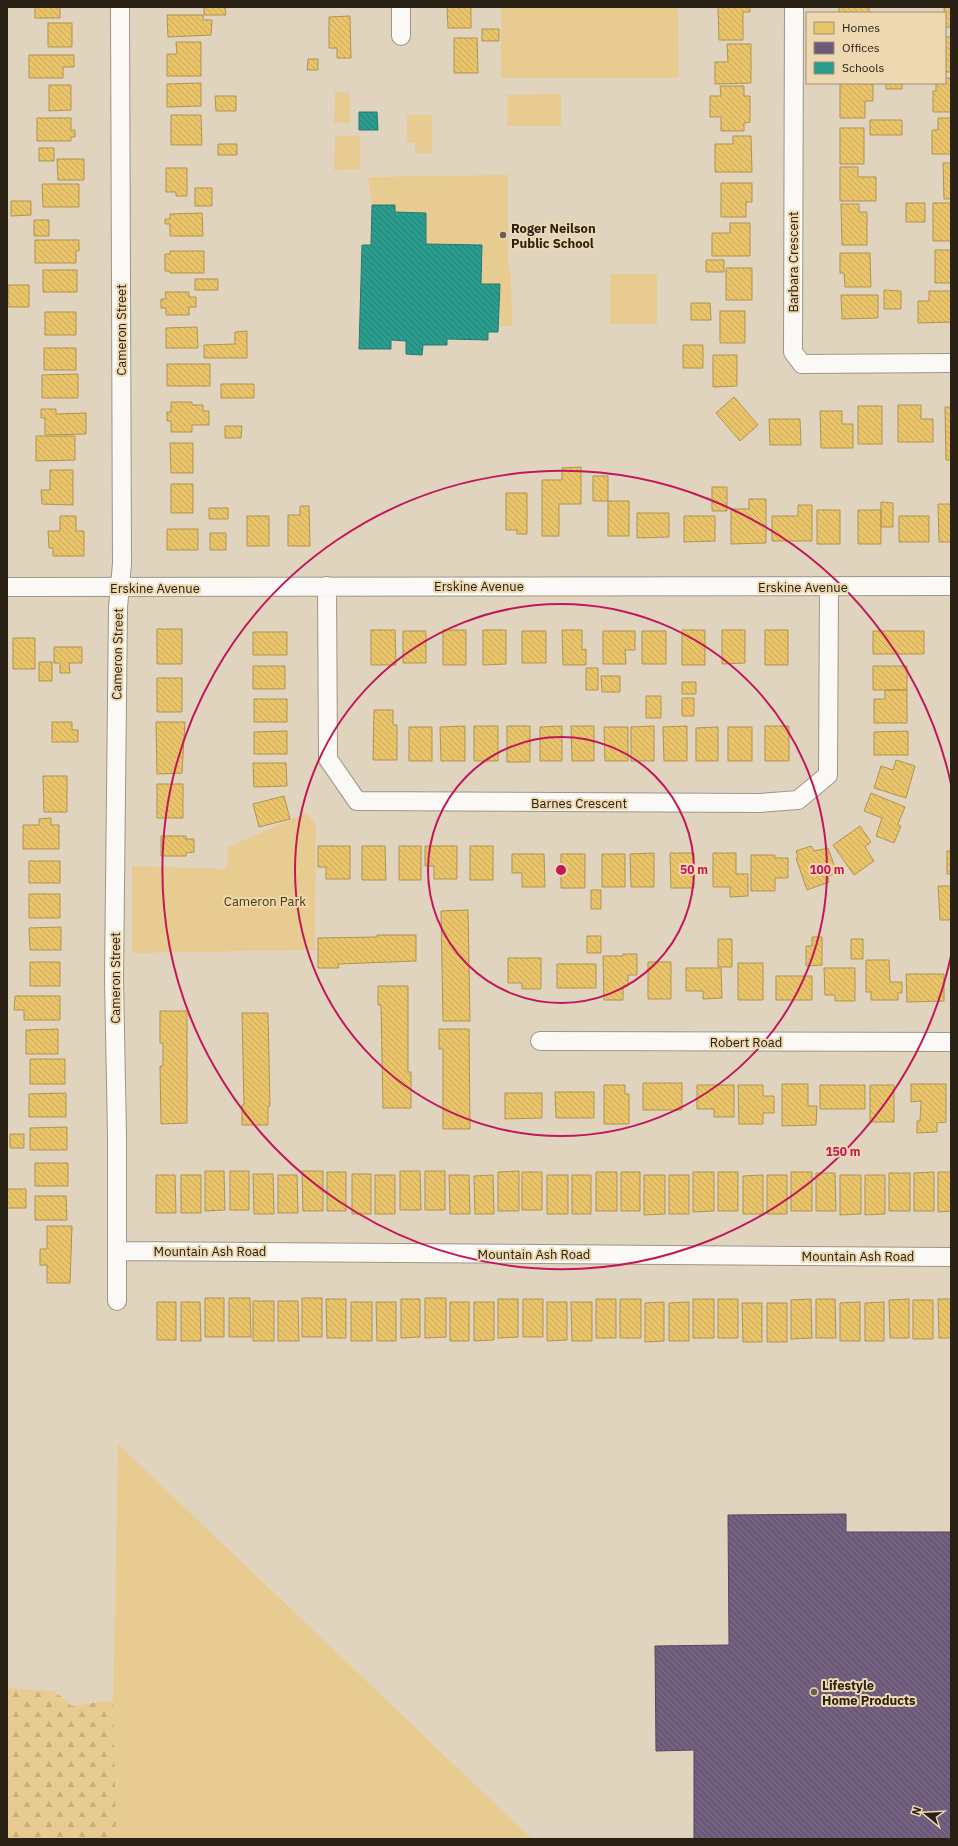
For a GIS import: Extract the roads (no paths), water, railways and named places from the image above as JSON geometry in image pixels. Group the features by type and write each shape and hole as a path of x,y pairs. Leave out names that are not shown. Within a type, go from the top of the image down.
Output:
{"street":[{"name":"Cameron Street","path":"117,1301 118,1251 114,979 118,607 122,556 120,7"},
{"path":"401,7 401,36"},
{"name":"Barbara Crescent","path":"794,7 793,352 802,364 951,363"},
{"name":"Erskine Avenue","path":"7,588 327,586 951,586"},
{"name":"Barnes Crescent","path":"327,586 328,759 356,801 689,804 760,803 798,800 828,775 829,587"},
{"name":"Robert Road","path":"540,1042 951,1042"},
{"name":"Mountain Ash Road","path":"118,1251 951,1257"}],"place":[{"name":"Roger Neilson Public School","path":"503,235"},
{"name":"Lifestyle Home Products","path":"814,1692"}],"park label":[{"name":"Cameron Park","path":"265,901"}]}
